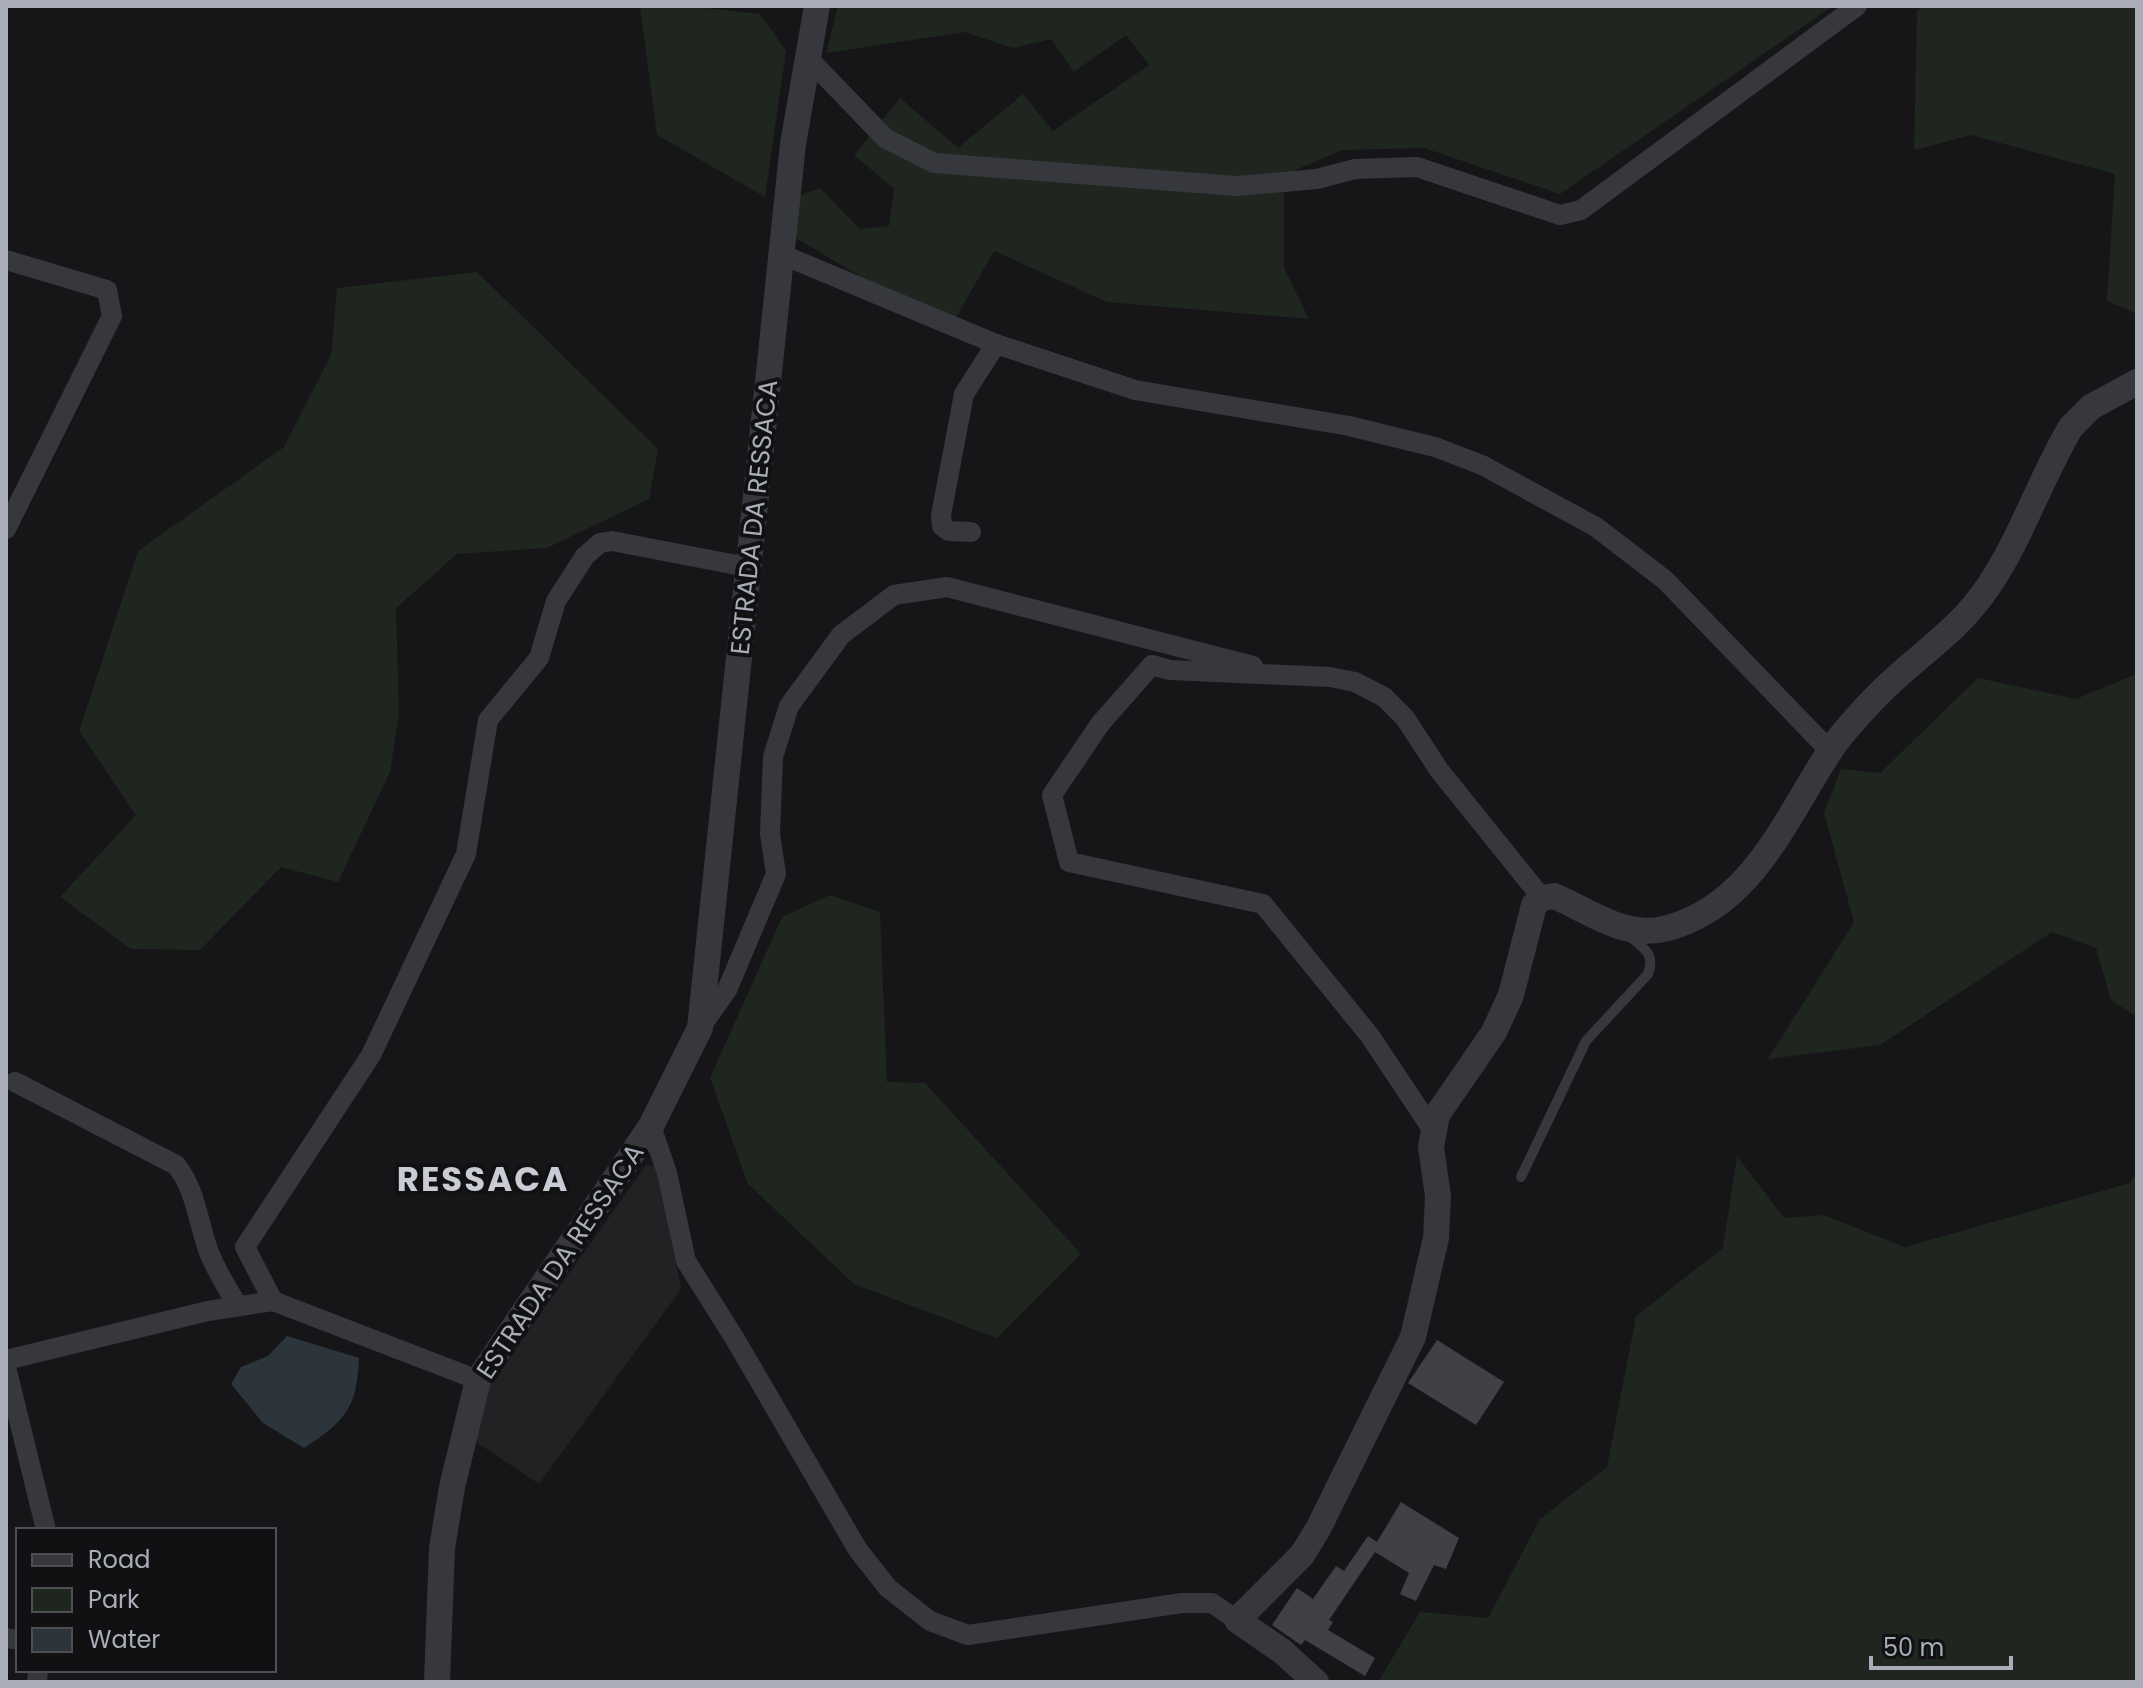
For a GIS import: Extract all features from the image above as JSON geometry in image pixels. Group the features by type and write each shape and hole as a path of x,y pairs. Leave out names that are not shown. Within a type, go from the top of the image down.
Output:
{"street":[{"name":"ESTRADA DA RESSACA","path":"437,1682 442,1548 452,1487 478,1380 651,1126 700,1028 793,144 817,6"},
{"path":"808,58 885,138 934,163 1237,186 1317,179 1355,169 1417,167 1537,210 1560,215 1581,210 1857,6"},
{"path":"783,255 996,344 1135,390 1349,426 1435,447 1482,465 1596,527 1665,580 1830,751"},
{"path":"6,260 107,290 112,316 6,529"},
{"path":"971,532 949,531 942,526 941,515 964,394 996,344"},
{"path":"1237,1620 1302,1555 1413,1337 1436,1238 1438,1196 1432,1129 1437,1115 1494,1032 1511,995 1534,905 1542,898 1554,896 1621,927 1667,928 1710,910 1743,882 1768,853 1830,751 1872,701 1953,631 1992,582 2071,427 2091,407 2137,382"},
{"path":"273,1301 245,1247 371,1055 466,854 488,720 539,658 556,601 585,556 600,543 612,541 747,567"},
{"path":"700,1028 727,990 776,874 770,834 773,757 789,706 841,635 894,595 947,587 1273,671 1355,682 1384,697 1405,718 1439,770 1542,898"},
{"path":"1273,671 1215,673 1152,665 1100,724 1052,795 1069,862 1263,904 1370,1036 1432,1129"},
{"path":"15,1082 176,1165 184,1175 199,1215 209,1254 237,1305"},
{"path":"651,1126 667,1173 686,1261 858,1550 888,1588 930,1621 968,1635 1182,1603 1212,1603 1283,1652 1316,1682"},
{"path":"6,1360 237,1305 273,1301 478,1380"},
{"path":"6,1367 46,1528"}],"lane":[{"path":"1521,1177 1586,1041 1648,974 1652,962 1647,948 1621,927"}],"shaded area":[{"path":"646,1165 657,1166 681,1289 539,1484 470,1438 486,1390"}],"green space":[{"path":"640,6 687,6 760,14 786,51 765,197 657,135"},
{"path":"838,6 1833,6 1560,194 1424,148 1342,150 1284,175 1284,268 1309,319 1107,302 994,251 955,319 862,277 794,237 798,196 820,188 860,229 889,226 894,189 854,155 900,98 958,148 1023,94 1053,131 1149,65 1126,35 1074,72 1051,39 1013,48 965,32 826,53"},
{"path":"1924,6 2137,6 2137,314 2107,301 2115,174 1971,135 1914,150 1917,12"},
{"path":"477,272 658,449 649,499 547,548 457,554 396,608 399,715 390,772 338,882 281,867 200,950 131,949 60,897 136,815 79,731 138,551 284,447 331,355 337,288"},
{"path":"2137,674 2137,1017 2111,1000 2096,948 2052,932 1880,1045 1768,1059 1854,922 1824,813 1841,769 1880,773 1978,678 2076,699"},
{"path":"830,895 880,912 887,1082 925,1083 1081,1254 997,1338 854,1284 748,1184 710,1078 782,917"},
{"path":"1737,1156 1784,1218 1824,1215 1905,1247 2130,1183 2137,1171 2137,1682 1378,1682 1420,1612 1488,1618 1540,1519 1607,1467 1636,1316 1723,1248"}],"water":[{"path":"287,1336 359,1358 355,1389 346,1411 330,1429 304,1448 263,1423 231,1384 241,1367 268,1356"}],"building":[{"path":"1437,1340 1504,1382 1476,1425 1408,1383"},
{"path":"1401,1502 1459,1538 1446,1569 1434,1565 1416,1601 1400,1594 1409,1573 1375,1552 1329,1620 1333,1622 1328,1630 1375,1658 1365,1676 1305,1640 1301,1645 1272,1625 1297,1588 1313,1599 1336,1566 1344,1571 1368,1536 1377,1542"}],"district":[{"name":"RESSACA","path":"483,1179"}]}
